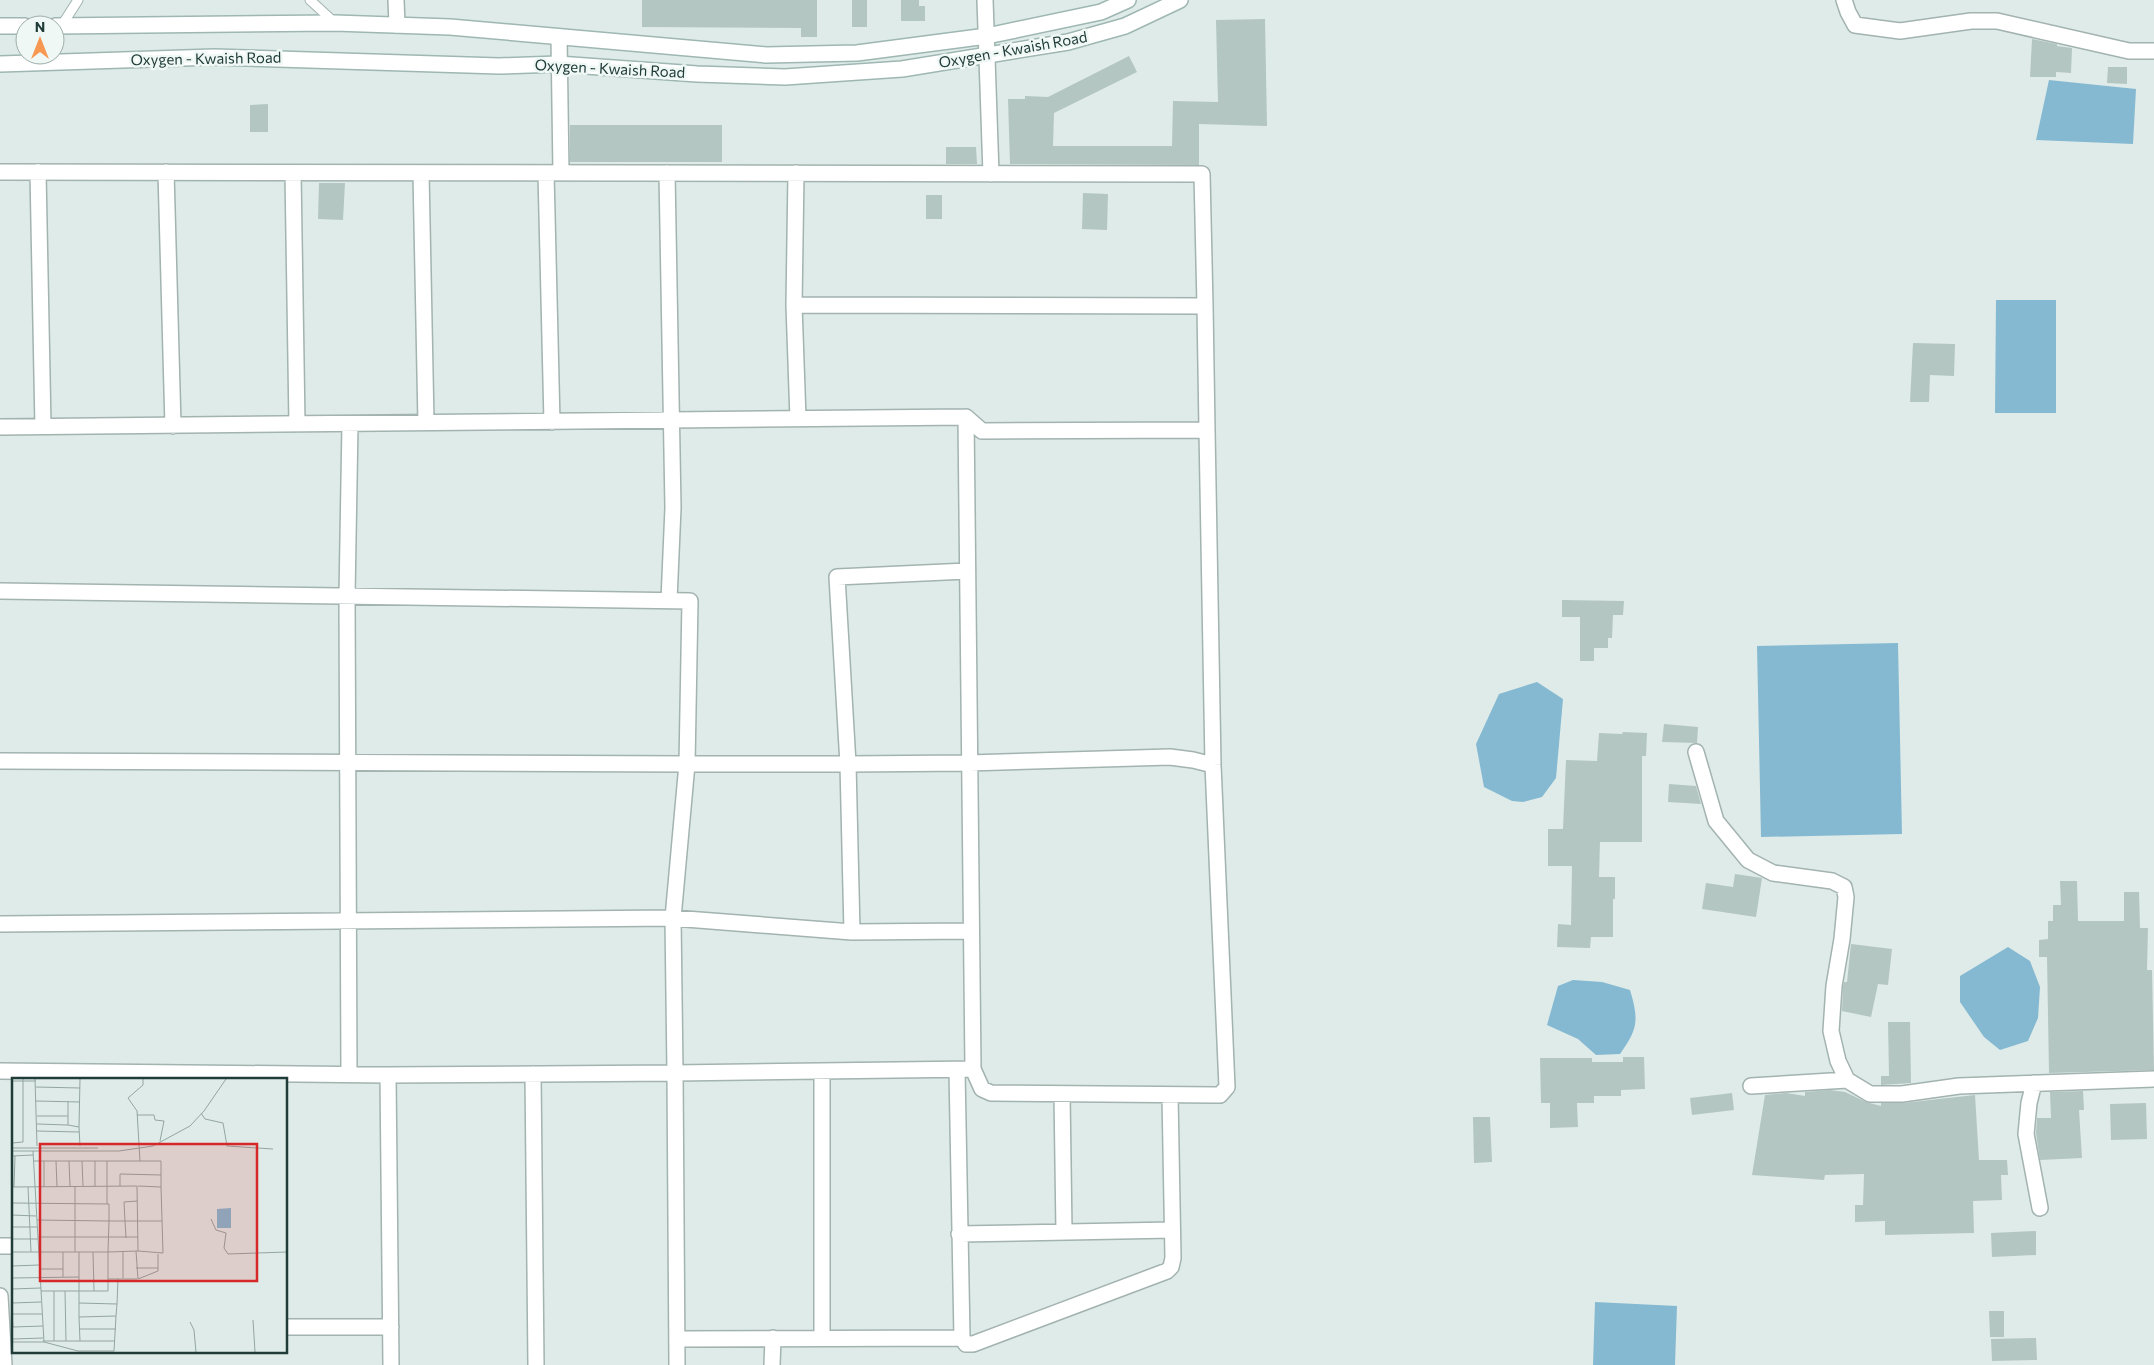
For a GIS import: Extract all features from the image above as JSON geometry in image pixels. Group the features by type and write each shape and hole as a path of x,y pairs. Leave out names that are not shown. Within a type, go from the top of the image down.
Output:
{"street":[{"path":"396,0 397,26"},
{"path":"985,0 989,55 991,174"},
{"name":"Oxygen - Kwaish Road","path":"65,26 335,23 450,27 766,55 857,53 987,36 1101,12 1128,0"},
{"name":"Oxygen - Kwaish Road","path":"0,64 214,57 498,66 558,64 697,74 785,77 902,69 1068,42 1125,26 1180,0"},
{"path":"1844,0 1848,12 1856,25 1900,31 1971,21 1996,21 2129,50 2154,51"},
{"path":"0,26 15,26"},
{"path":"552,422 553,173 559,37"},
{"path":"0,172 1202,174 1212,766 1227,1087 1220,1095 991,1093 982,1089 973,1070 966,417"},
{"path":"38,172 43,427"},
{"path":"166,172 173,426"},
{"path":"293,173 297,424"},
{"path":"421,173 426,423"},
{"path":"667,173 673,508 668,600"},
{"path":"796,173 794,305 798,419"},
{"path":"794,305 1205,306"},
{"path":"0,428 966,417 982,431 1207,430"},
{"path":"349,1075 347,596 350,424"},
{"path":"852,932 848,764 837,577 967,571"},
{"path":"0,591 690,600 686,764 673,918 678,1365"},
{"path":"1696,752 1716,821 1748,860 1773,873 1832,881 1844,887 1846,897 1842,939 1834,986 1831,1031 1838,1061 1847,1080 1870,1094 1902,1094 1959,1086 2154,1079"},
{"path":"0,761 848,764 969,763 1170,757 1193,760 1212,766"},
{"path":"0,924 673,918 852,932 971,931"},
{"path":"0,1070 235,1076 973,1070"},
{"path":"957,1070 962,1338 966,1344 973,1344 1167,1271 1171,1267 1173,1258 1170,1095"},
{"path":"822,1071 822,1338"},
{"path":"533,1074 536,1365"},
{"path":"388,1075 391,1365"},
{"path":"1751,1086 1847,1080"},
{"path":"2034,1083 2029,1103 2026,1134 2040,1208"},
{"path":"1062,1094 1064,1232"},
{"path":"959,1234 1172,1230"},
{"path":"0,1296 5,1328 4,1365"},
{"path":"288,1327 391,1327"},
{"path":"772,1338 772,1365"},
{"path":"677,1339 962,1338"}],"lane":[{"path":"65,17 78,0"},
{"path":"310,0 335,23"}],"water":[{"path":"2049,80 2136,89 2133,144 2036,140"},
{"path":"1996,300 2056,300 2056,413 1995,413"},
{"path":"1898,643 1902,834 1761,837 1757,646"},
{"path":"1537,682 1563,699 1556,778 1542,797 1523,802 1512,801 1484,787 1476,744 1499,694"},
{"path":"2008,947 2030,961 2040,987 2038,1018 2028,1041 2000,1050 1984,1037 1960,1002 1960,976"},
{"path":"1573,980 1602,982 1630,990 1635,1009 1635,1024 1630,1038 1620,1054 1596,1055 1578,1039 1547,1025 1558,986"},
{"path":"1595,1302 1677,1306 1675,1365 1593,1365"}],"building":[{"path":"642,0 817,0 817,37 801,37 801,28 642,27"},
{"path":"852,0 867,0 867,27 852,27"},
{"path":"901,0 919,0 919,6 925,6 925,21 901,21"},
{"path":"1265,19 1267,126 1199,124 1199,165 1010,164 1008,99 1025,99 1025,96 1048,97 1129,56 1137,72 1054,113 1053,146 1172,146 1173,101 1218,102 1216,20"},
{"path":"2032,39 2072,48 2071,73 2056,72 2056,77 2030,77"},
{"path":"2108,67 2127,67 2127,84 2107,83"},
{"path":"268,104 268,132 250,132 250,105"},
{"path":"570,125 722,125 722,162 570,162"},
{"path":"946,147 976,147 977,164 946,164"},
{"path":"319,183 345,183 343,220 318,219"},
{"path":"1083,193 1108,194 1107,230 1082,229"},
{"path":"926,195 942,195 942,219 926,219"},
{"path":"1913,343 1955,344 1954,376 1930,375 1929,402 1910,402"},
{"path":"1562,600 1624,601 1623,615 1613,615 1612,638 1608,638 1608,648 1594,648 1594,661 1580,661 1580,617 1562,617"},
{"path":"1664,724 1698,727 1697,743 1662,742"},
{"path":"1623,732 1647,733 1646,756 1642,756 1642,842 1600,842 1599,877 1615,877 1613,937 1591,937 1590,948 1557,947 1558,924 1571,925 1572,866 1548,866 1548,829 1563,829 1566,760 1597,761 1599,733 1622,734"},
{"path":"1669,784 1696,786 1701,804 1668,802"},
{"path":"1735,874 1762,878 1756,917 1702,909 1706,883 1733,887"},
{"path":"2060,881 2077,881 2078,921 2124,921 2124,892 2139,892 2140,928 2148,928 2147,970 2152,970 2154,1070 2049,1073 2047,957 2039,957 2039,940 2048,939 2048,921 2053,921 2053,905 2061,905"},
{"path":"1851,944 1892,949 1888,985 1878,984 1871,1017 1842,1011 1843,987 1844,982 1847,982"},
{"path":"1888,1022 1910,1022 1911,1083 1881,1085 1881,1076 1889,1076"},
{"path":"1623,1057 1644,1057 1645,1089 1621,1090 1621,1096 1594,1096 1594,1103 1577,1103 1578,1127 1550,1128 1550,1103 1541,1103 1540,1058 1592,1058 1592,1062 1623,1062"},
{"path":"1830,1090 1845,1092 1866,1102 1881,1106 1881,1103 1903,1103 1975,1095 1979,1160 2007,1160 2008,1175 2001,1175 2002,1200 1973,1201 1974,1233 1885,1235 1885,1221 1855,1222 1855,1205 1863,1205 1864,1174 1825,1175 1824,1180 1752,1175 1765,1095 1786,1093 1805,1096 1805,1092"},
{"path":"2083,1091 2084,1110 2079,1110 2082,1158 2040,1160 2036,1133 2037,1118 2051,1118 2050,1092"},
{"path":"1732,1093 1734,1110 1692,1115 1690,1098"},
{"path":"2146,1103 2147,1139 2111,1140 2110,1104"},
{"path":"1473,1117 1490,1117 1492,1162 1474,1163"},
{"path":"2036,1231 2036,1255 1992,1257 1991,1233"},
{"path":"1989,1311 2004,1311 2004,1337 1990,1337"},
{"path":"2036,1338 2037,1360 1992,1361 1991,1339"}]}
